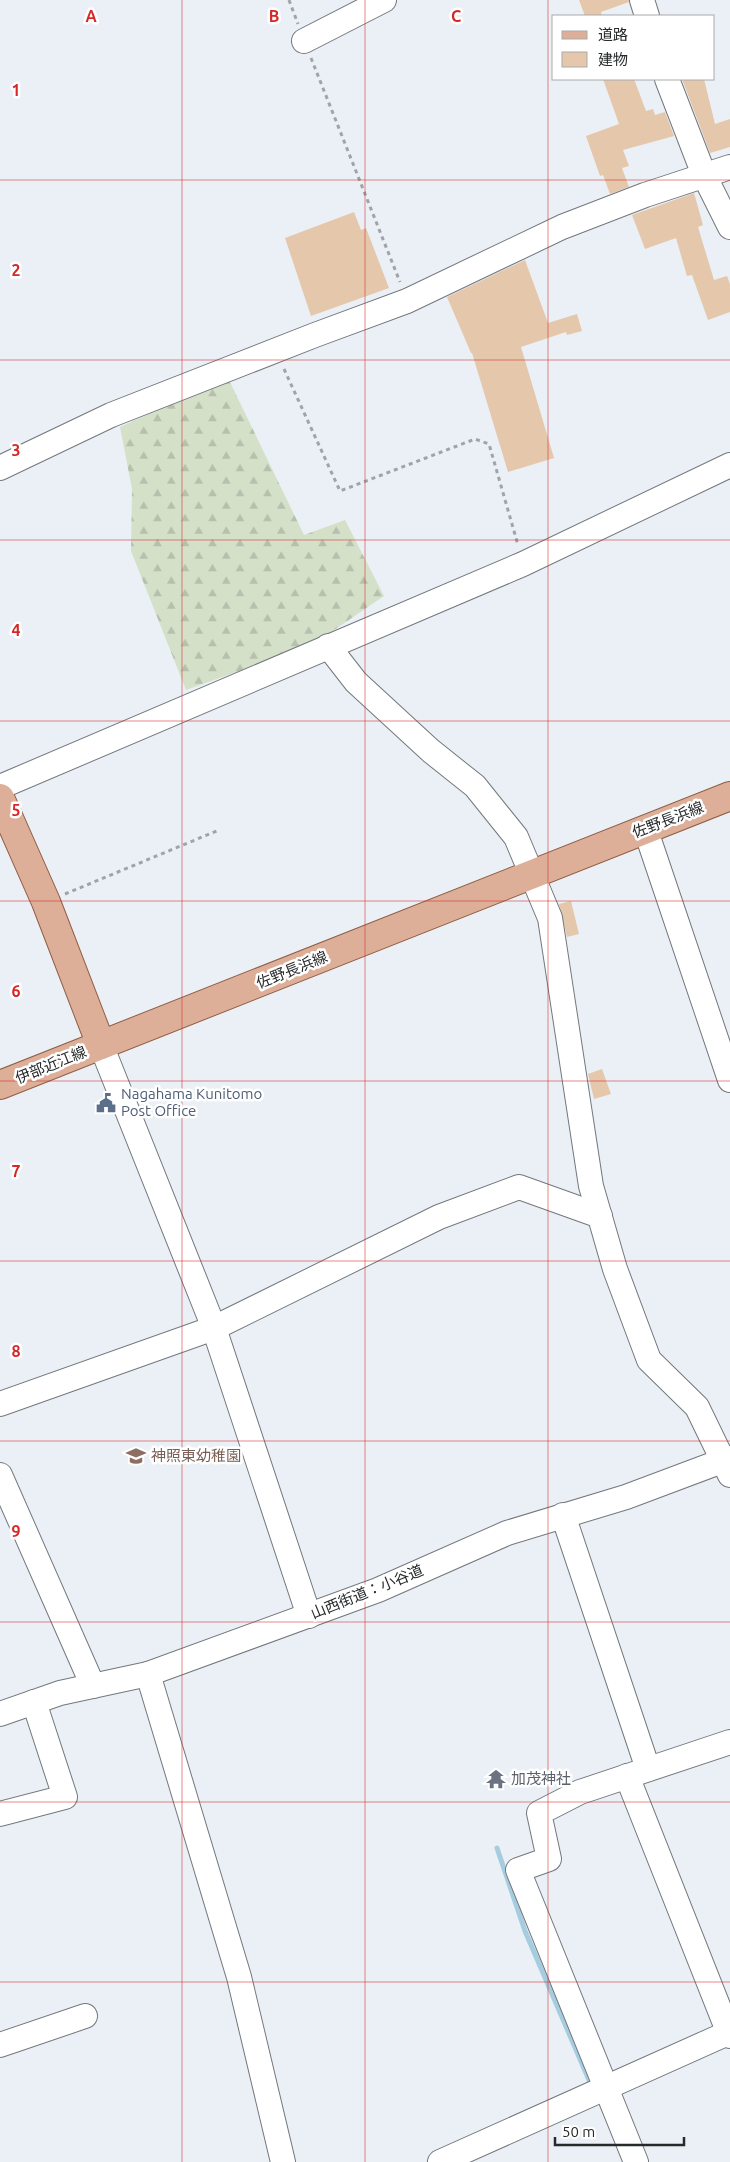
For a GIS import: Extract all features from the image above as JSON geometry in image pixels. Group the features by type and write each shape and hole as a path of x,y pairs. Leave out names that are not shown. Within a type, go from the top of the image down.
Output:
{"main road":[{"name":"佐野長浜線","path":"101,1045 645,828 730,796"},
{"path":"0,798 46,902 101,1045"},
{"name":"伊部近江線","path":"0,1085 101,1045"}],"street":[{"path":"304,41 384,0"},
{"path":"642,0 647,15"},
{"path":"667,80 704,175 730,227"},
{"path":"0,468 111,415 407,301 562,227 730,167"},
{"path":"0,787 523,564 730,465"},
{"path":"328,646 356,682 431,751 475,786 516,837 550,918 591,1186 615,1269 649,1360 697,1407 727,1465"},
{"path":"645,828 730,1080"},
{"path":"101,1045 214,1328 309,1616"},
{"path":"0,1404 214,1328 439,1217 519,1187 600,1216"},
{"name":"山西街道：小谷道","path":"0,1714 34,1702 93,1686 148,1674 378,1590 507,1533 563,1514 626,1497 727,1465"},
{"path":"0,1475 93,1686"},
{"path":"440,2162 729,2034 638,1773 563,1514"},
{"path":"148,1674 239,1977 283,2162"},
{"path":"0,1814 65,1797 34,1702"},
{"path":"636,2162 518,1870 549,1859 539,1813 580,1792 730,1742"},
{"path":"0,2045 85,2016"}],"path":[{"path":"289,0 407,301"},
{"path":"276,350 340,491 475,439 489,444 523,564"},
{"path":"46,902 219,830"}],"green space":[{"path":"228,378 304,535 345,520 384,596 312,645 186,690 131,551 132,489 120,427"}],"building":[{"path":"579,0 629,0 629,2 601,12 602,15 585,15"},
{"path":"603,80 634,80 646,111 653,109 655,115 665,112 674,136 623,150 629,166 622,168 629,187 610,194 603,175 600,176 586,136 619,124"},
{"path":"682,80 704,80 715,124 730,119 730,147 710,153"},
{"path":"694,193 703,225 698,227 714,280 727,276 730,284 730,312 708,320 692,275 687,276 676,238 645,249 632,215"},
{"path":"354,212 361,230 366,228 389,288 311,316 285,238"},
{"path":"525,260 548,323 577,314 582,331 567,335 566,332 521,347 554,458 508,472 472,353 447,297"},
{"path":"571,901 579,934 567,937 559,904"},
{"path":"602,1069 611,1094 594,1099 588,1074"}],"waterway":[{"path":"497,1848 525,1931 592,2087"}],"place":[{"name":"Nagahama Kunitomo Post Office","path":"106,1103"},
{"name":"神照東幼稚園","path":"136,1456"},
{"name":"加茂神社","path":"496,1779"}]}
